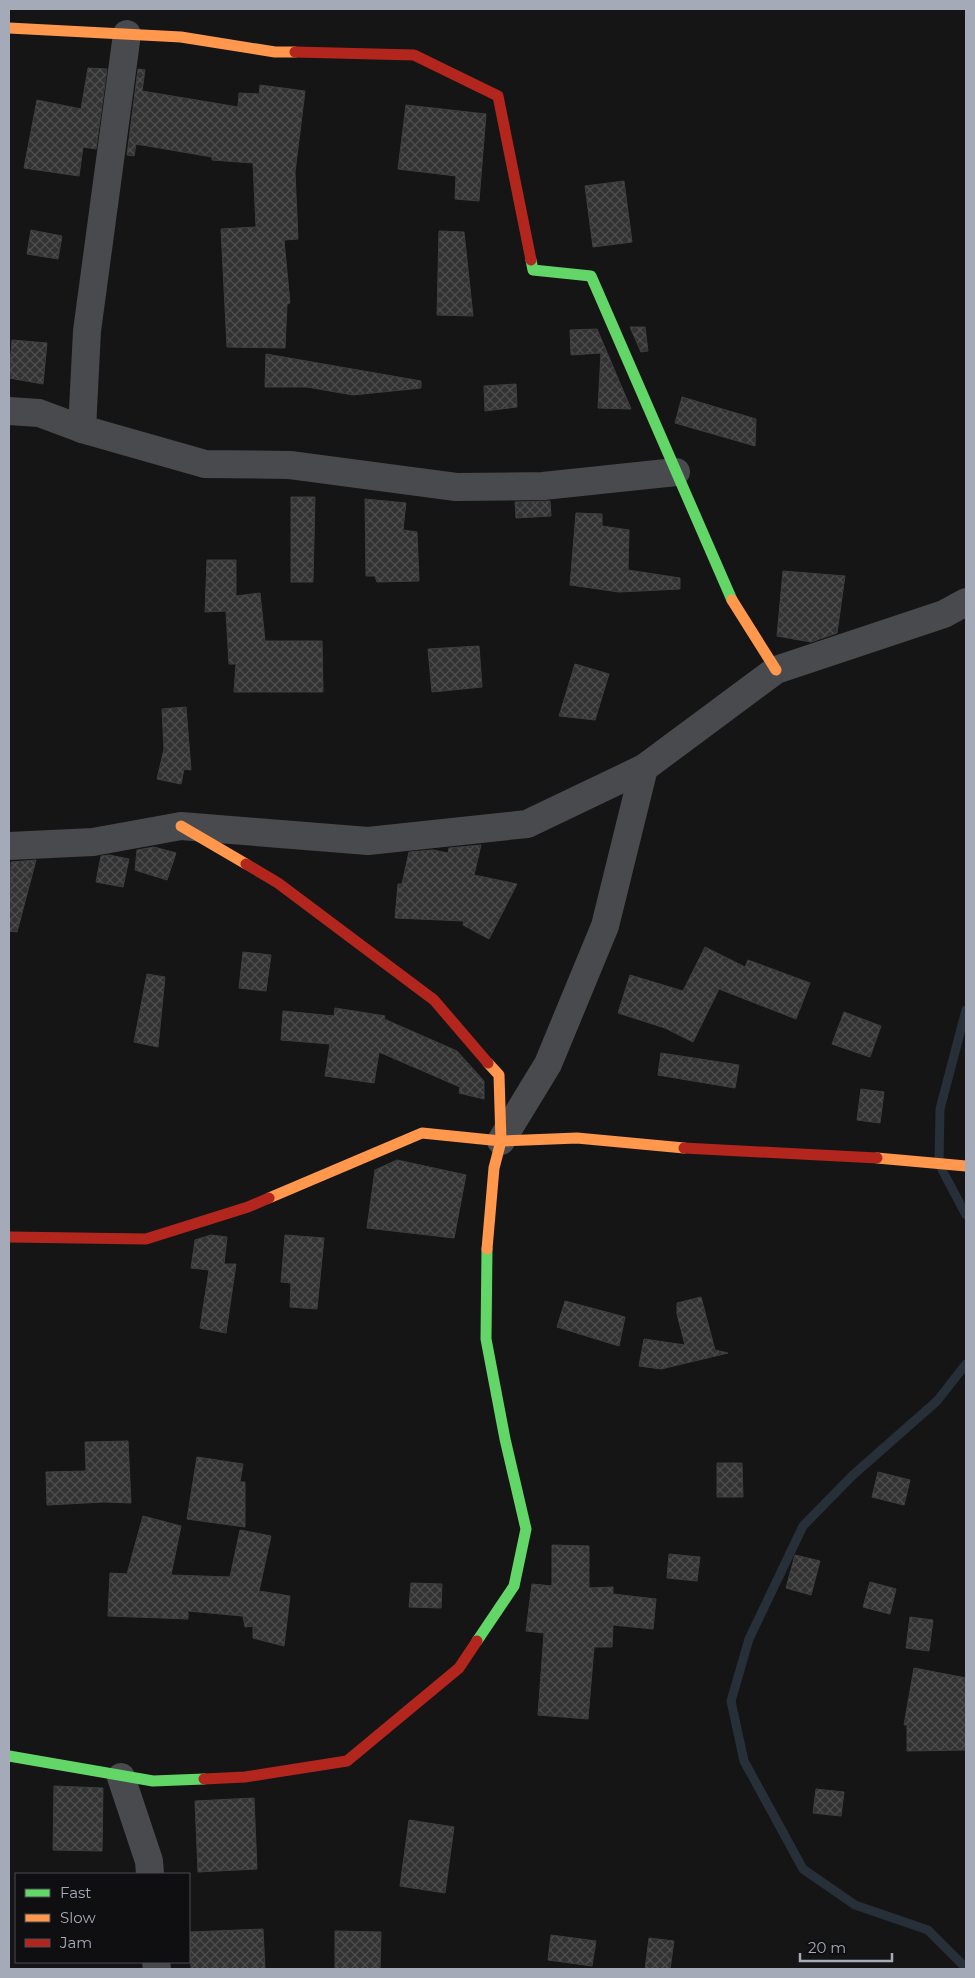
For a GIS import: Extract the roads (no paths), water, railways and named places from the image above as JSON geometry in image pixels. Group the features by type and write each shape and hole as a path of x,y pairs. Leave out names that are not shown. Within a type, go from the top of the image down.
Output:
{"street":[{"path":"9,28 181,37 275,52 414,55 498,96 533,270 591,276 726,591 776,670"},
{"path":"82,429 87,331 127,34"},
{"path":"9,411 39,413 82,429 205,464 290,466 456,488 543,486 676,472"},
{"path":"9,846 93,842 181,826 368,841 527,824 644,768 776,670 944,614 966,602"},
{"path":"501,1141 548,1064 605,926 644,768"},
{"path":"9,1756 37,1759 120,1777 153,1782 245,1777 347,1761 459,1668 514,1586 526,1529 505,1439 486,1338 487,1239 494,1168 501,1141 499,1075 434,1000 278,883 181,826"},
{"path":"9,1238 146,1239 248,1207 422,1133 501,1141 577,1138 682,1148 841,1155 966,1166"},
{"path":"120,1777 150,1861 150,1873"}],"waterway":[{"path":"966,1010 940,1109 939,1164 966,1215"},
{"path":"966,1364 937,1401 853,1475 803,1526 749,1639 731,1701 744,1761 803,1869 855,1905 928,1930 966,1968"}]}
